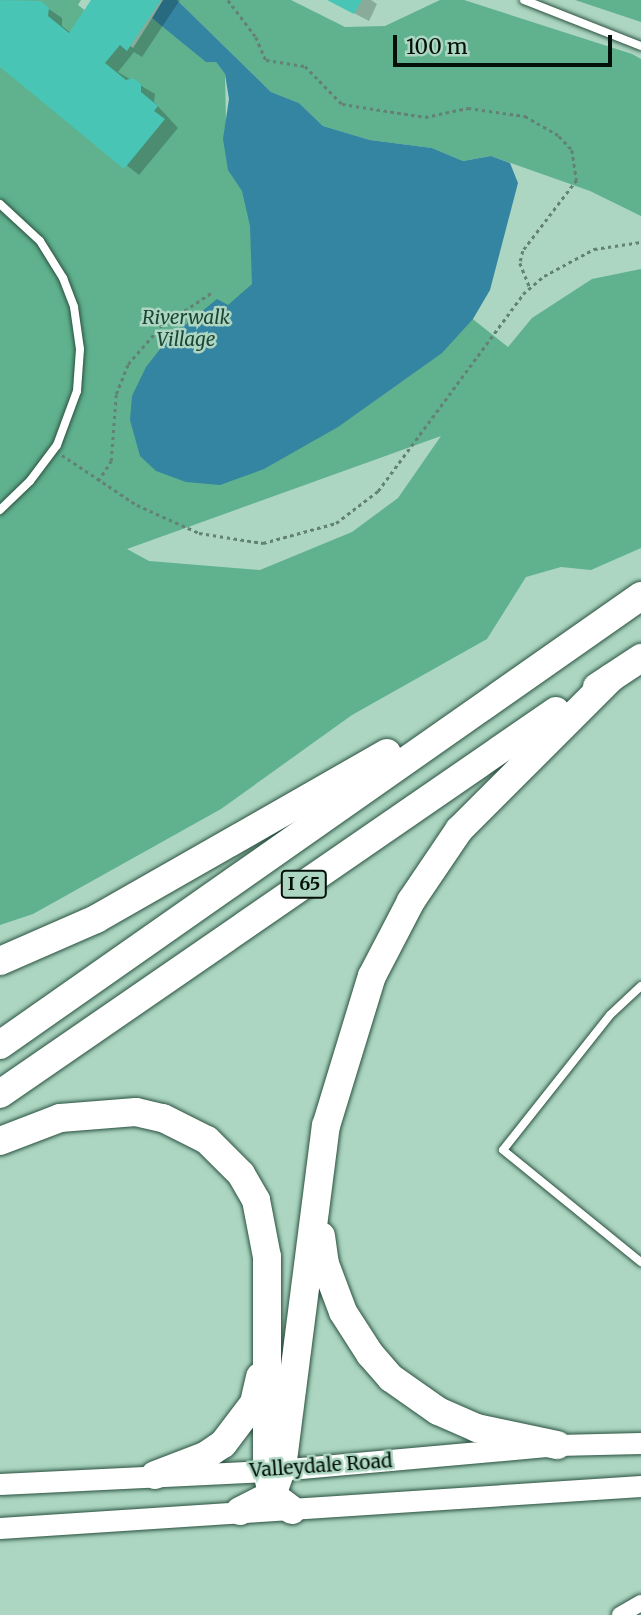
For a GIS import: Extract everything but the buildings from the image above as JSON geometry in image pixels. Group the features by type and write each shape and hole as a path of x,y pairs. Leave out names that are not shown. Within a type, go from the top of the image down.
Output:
{"highway":[{"name":"I 65","path":"0,1045 641,596"},
{"name":"I 65","path":"0,1094 558,710 641,658"},
{"path":"240,1511 278,1486 337,1081 359,1010 392,933 433,867 477,808 611,678"},
{"path":"0,961 96,919 492,699"},
{"path":"0,1141 60,1118 110,1111 163,1118 207,1140 241,1174 263,1226 265,1365 278,1486"},
{"path":"316,1218 336,1297 370,1354 391,1378 438,1411 477,1428 557,1446"},
{"path":"155,1475 205,1456 223,1444 254,1403 265,1365"}],"main road":[{"name":"Valleydale Road","path":"278,1486 557,1446 641,1443"},
{"name":"Valleydale Road","path":"0,1484 155,1475 278,1486 641,1486"},
{"path":"0,1528 240,1511"}],"street":[{"path":"620,1615 641,1603"}],"lane":[{"path":"524,0 641,46"},
{"path":"0,204 49,252 77,320 77,391 54,449 30,481 0,510"},
{"path":"641,986 610,1015 503,1150 641,1262"}],"path":[{"path":"228,0 256,37 266,60 305,66 323,78 342,104 425,117 468,108 510,114 534,119 559,136 572,150 579,167 577,180 523,251 520,263 530,288"},
{"path":"54,449 97,481 172,523 237,541 284,540 336,523 378,491 508,310 544,275 594,249 641,242"},
{"path":"97,481 111,461 116,394 128,364 161,326 211,293"}],"green space":[{"name":"Riverwalk Village","path":"0,0 81,0 78,5 133,48 152,18 216,62 225,74 226,123 508,347 532,318 592,279 641,269 641,548 591,570 561,567 526,577 487,639 352,715 221,809 33,914 0,925","holes":["441,436 398,498 352,532 260,570 149,561 127,549"]},
{"path":"177,0 291,0 345,27 385,26 440,0 464,0 632,54 641,59 641,216 590,191 491,156 463,161 432,148 370,140 323,126 299,103 271,92"},
{"path":"575,0 641,0 641,22"}],"water":[{"path":"163,0 177,0 271,92 299,103 323,126 370,140 432,148 463,161 491,156 510,163 518,183 490,290 473,319 442,353 338,427 264,469 220,485 186,482 156,471 140,456 130,420 132,396 146,367 168,339 217,299 228,305 252,284 250,226 242,191 228,170 223,139 229,99 225,74 216,62 206,62 152,18"}]}
